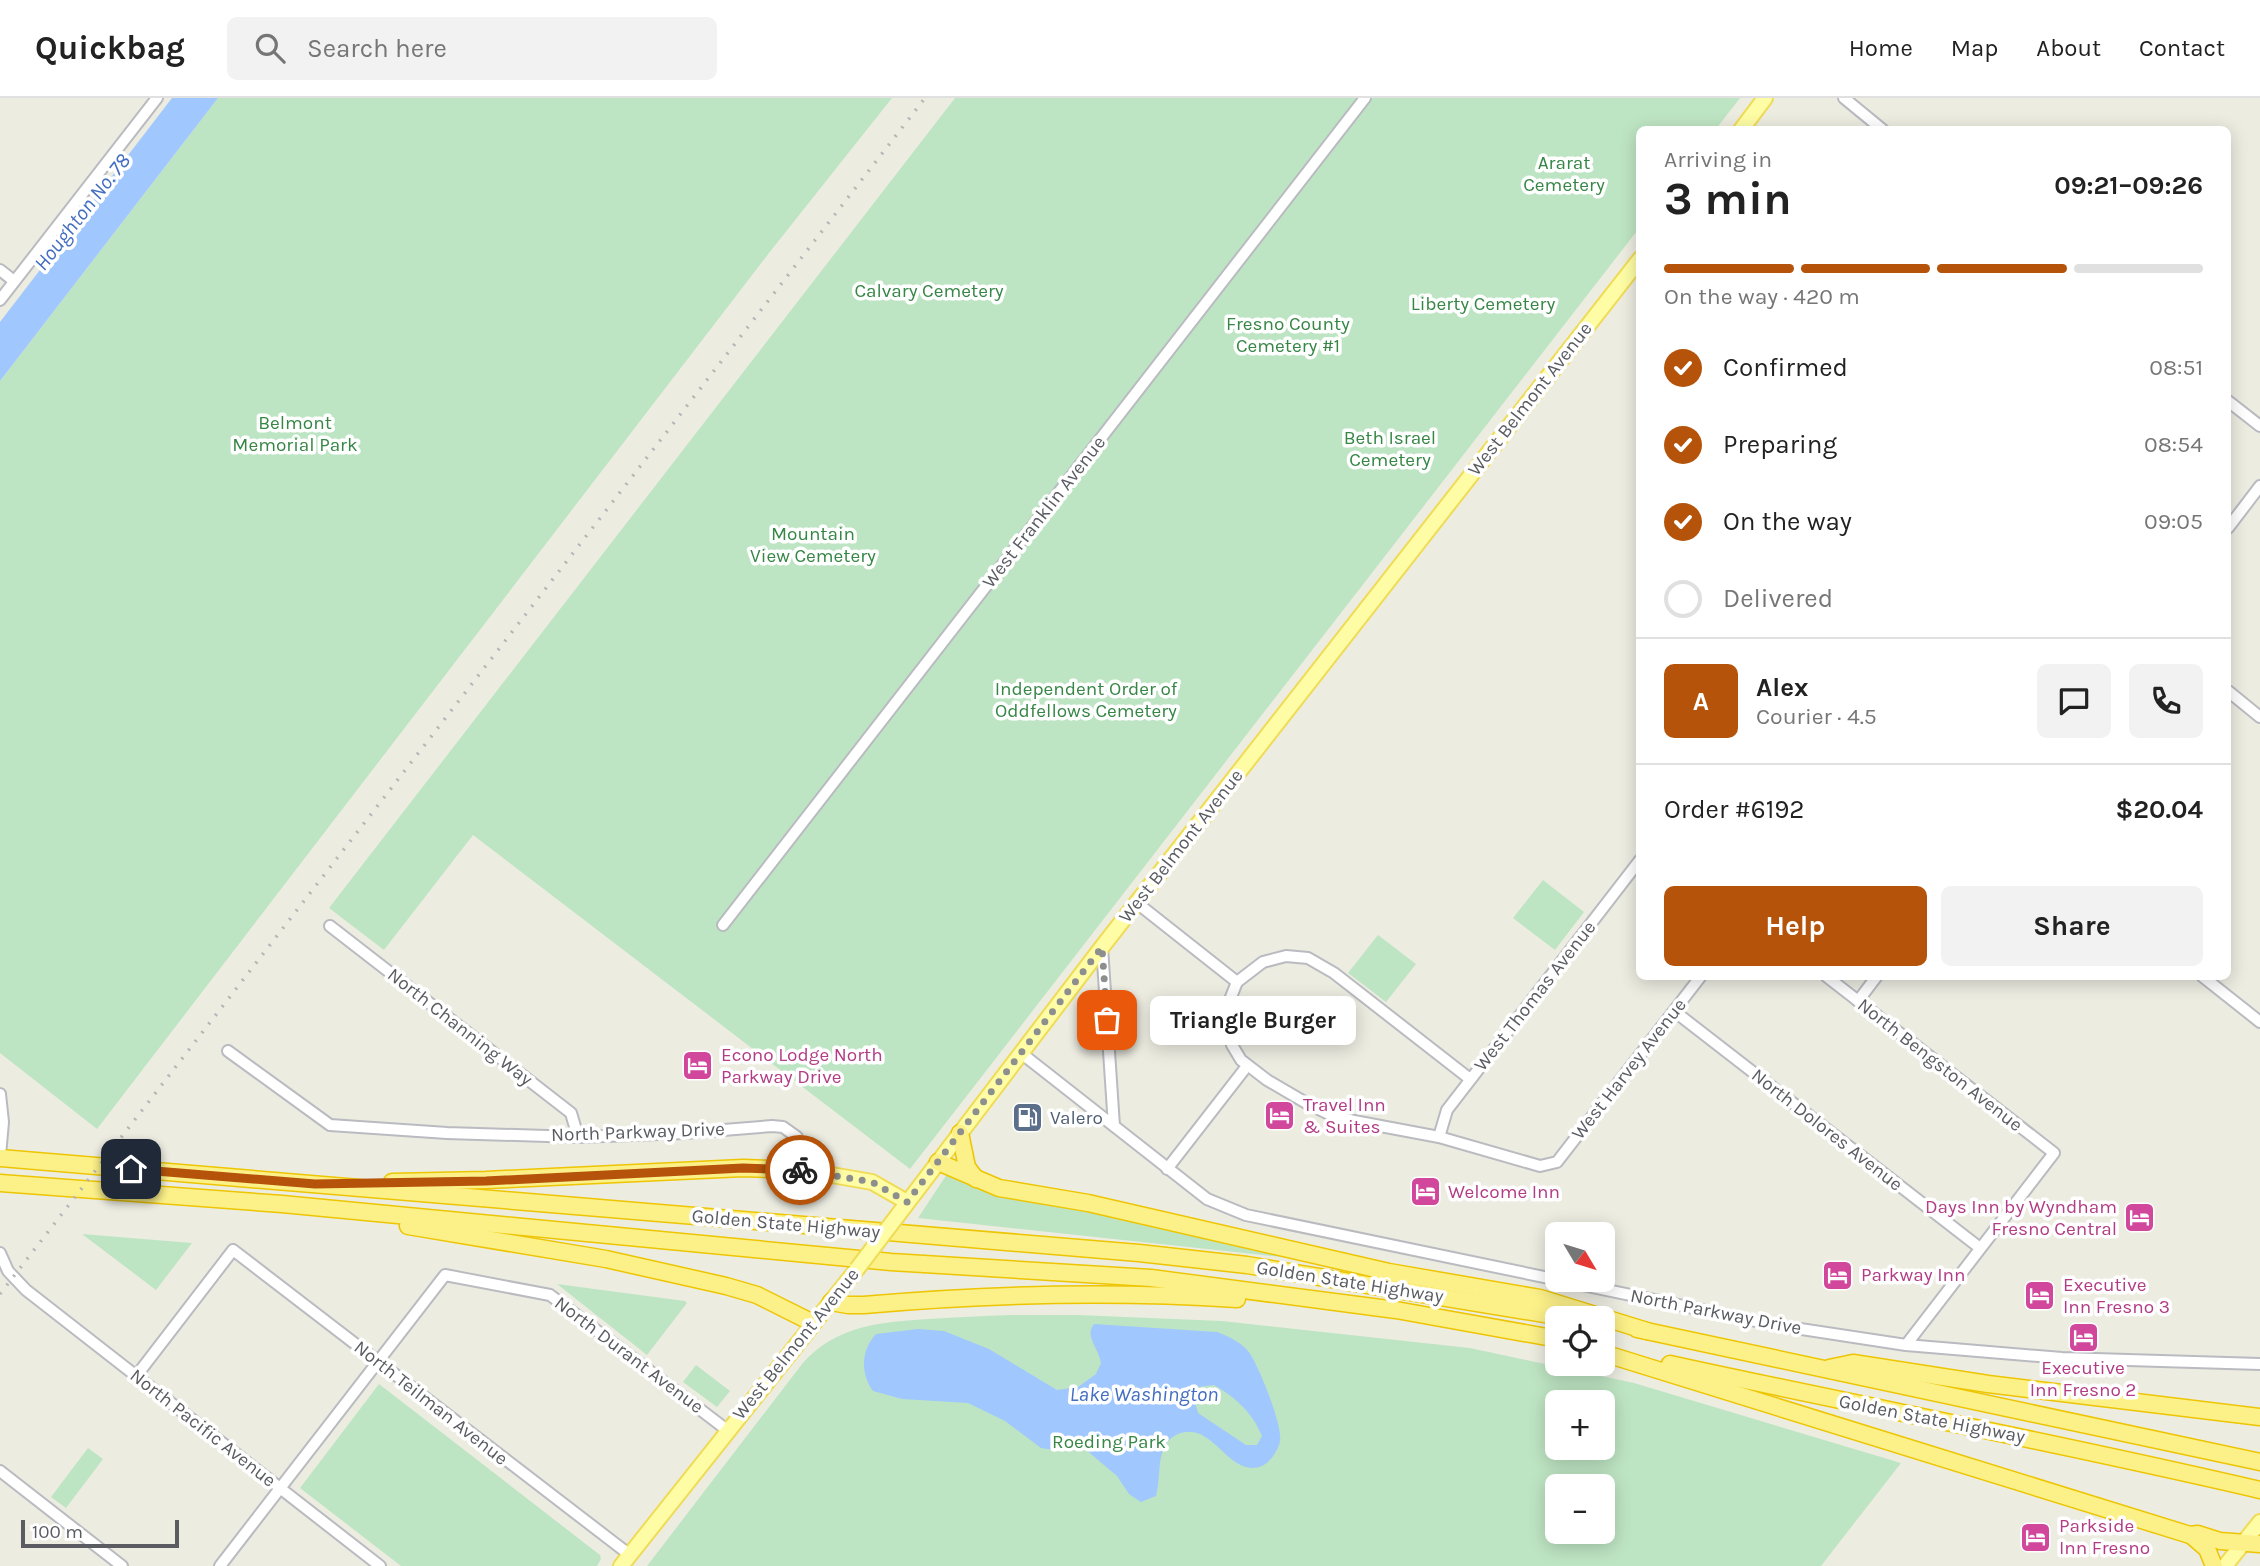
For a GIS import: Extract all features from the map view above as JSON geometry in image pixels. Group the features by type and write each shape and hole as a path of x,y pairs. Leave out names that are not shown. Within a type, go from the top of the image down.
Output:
{"highway":[{"path":"960,1133 967,1167 978,1180"},
{"name":"Golden State Highway","path":"0,1156 1139,1253 1247,1265 1545,1314"},
{"path":"938,1162 999,1188 1088,1203 1389,1272 1540,1298 1647,1331"},
{"path":"315,1184 486,1181 743,1168 803,1170"},
{"name":"Golden State Highway","path":"0,1183 282,1204 891,1262 1151,1278 1396,1310 1545,1337"},
{"path":"282,1204 606,1259 757,1295 813,1323"},
{"path":"831,1301 864,1305 1022,1295 1150,1294 1238,1299 1295,1296"},
{"name":"Golden State Highway","path":"1615,1326 2260,1462"},
{"name":"Golden State Highway","path":"1615,1354 1861,1406 2089,1450 2260,1490"},
{"path":"1615,1355 2190,1535 2207,1549 2214,1566"},
{"path":"1826,1369 1853,1363 1974,1383 2260,1418"},
{"path":"2190,1535 2198,1534 2220,1541 2260,1544"}],"main road":[{"path":"1744,126 1765,98"},
{"name":"West Belmont Avenue","path":"626,1561 857,1269 1102,947 1636,264"},
{"path":"803,1170 872,1182 907,1202"},
{"path":"2225,1566 2260,1521"}],"street":[{"path":"0,300 157,98"},
{"name":"West Franklin Avenue","path":"723,925 1365,98"},
{"path":"1844,98 1878,126"},
{"path":"0,270 14,281"},
{"path":"2231,403 2260,426"},
{"path":"2231,524 2260,486"},
{"path":"2231,693 2260,717"},
{"name":"West Thomas Avenue","path":"1439,1137 1447,1111 1470,1079 1636,865"},
{"path":"1137,903 1237,982"},
{"name":"North Channing Way","path":"330,926 571,1113 578,1136"},
{"path":"1102,947 1115,1126"},
{"path":"1439,1137 1329,1114 1247,1066 1236,1053 1228,1030 1229,1002 1237,982 1251,969 1272,958 1299,957 1316,961 1470,1079"},
{"name":"West Harvey Avenue","path":"1439,1137 1540,1166 1558,1161 1698,980"},
{"name":"North Bengston Avenue","path":"1831,980 2054,1153 1980,1248"},
{"path":"1858,1001 1874,980"},
{"path":"2207,980 2260,1021"},
{"name":"North Dolores Avenue","path":"1674,1011 1980,1248"},
{"name":"North Parkway Drive","path":"229,1051 330,1125 447,1133 578,1136 783,1127 797,1137 803,1170"},
{"name":"North Parkway Drive","path":"1021,1053 1207,1199 1246,1214 1775,1325 1906,1345 2062,1358 2260,1364"},
{"path":"1167,1169 1247,1066"},
{"path":"0,1094 3,1122 0,1156"},
{"path":"1906,1345 1980,1248"},
{"name":"North Teilman Avenue","path":"137,1376 233,1250 378,1362 626,1561"},
{"name":"North Pacific Avenue","path":"0,1253 9,1271 26,1290 380,1566"},
{"name":"North Durant Avenue","path":"378,1362 445,1275 550,1295 727,1430"},
{"path":"220,1566 378,1362"},
{"path":"0,1471 122,1566"}],"green space":[{"name":"Belmont Memorial Park","path":"218,98 892,98 769,253 97,1129 0,1053 0,381"},
{"path":"955,98 1740,98 1718,126 1636,126 1636,232 910,1169 473,835 384,950 329,908"},
{"path":"1543,880 1584,912 1555,950 1513,918"},
{"path":"1378,935 1416,964 1386,1002 1348,973"},
{"path":"949,1171 1286,1247 1282,1257 918,1218"},
{"path":"82,1234 192,1243 156,1290"},
{"path":"557,1284 685,1301 687,1303 647,1355"},
{"name":"Roeding Park","path":"1000,1315 1078,1315 1222,1321 1470,1348 1545,1364 1545,1376 1601,1376 1634,1383 1901,1463 1821,1566 647,1566 802,1364 815,1351 844,1333 877,1324"},
{"path":"696,1365 730,1391 717,1407 683,1382"},
{"path":"379,1384 600,1555 597,1566 401,1566 300,1488"},
{"path":"88,1448 103,1459 66,1508 51,1497"}],"water":[{"path":"172,98 218,98 0,381 0,322"},
{"name":"Lake Washington","path":"1094,1324 1217,1332 1238,1342 1252,1358 1274,1409 1280,1441 1274,1455 1262,1466 1250,1468 1240,1465 1202,1435 1191,1432 1178,1434 1170,1439 1162,1453 1156,1496 1141,1502 1129,1494 1117,1476 1085,1449 1041,1448 1005,1421 968,1403 902,1399 873,1391 864,1369 867,1347 876,1334 918,1329 944,1331 989,1349 1057,1390 1078,1387 1096,1374 1101,1363 1091,1338","holes":["1214,1385 1242,1406 1253,1420 1262,1436 1257,1445 1246,1445 1198,1413 1195,1401 1198,1387"]}],"railway":[{"path":"0,1294 925,98"}],"way so far":[{"path":"800,1170 872,1182 907,1202 1102,947 1107,1020"}],"place":[{"name":"Triangle Burger","path":"1107,1020"},
{"name":"Econo Lodge North Parkway Drive","path":"698,1066"},
{"name":"Travel Inn & Suites","path":"1280,1116"},
{"name":"Valero","path":"1027,1118"},
{"name":"Welcome Inn","path":"1425,1192"},
{"name":"Days Inn by Wyndham Fresno Central","path":"2140,1218"},
{"name":"Parkway Inn","path":"1838,1275"},
{"name":"Executive Inn Fresno 3","path":"2040,1296"},
{"name":"Executive Inn Fresno 2","path":"2083,1337"},
{"name":"Parkside Inn Fresno","path":"2036,1537"}],"route":[{"path":"131,1169 315,1184 486,1181 743,1168 800,1170"}],"park label":[{"name":"Ararat Cemetery","path":"1564,174"},
{"name":"Calvary Cemetery","path":"929,291"},
{"name":"Liberty Cemetery","path":"1483,304"},
{"name":"Fresno County Cemetery #1","path":"1288,335"},
{"name":"Beth Israel Cemetery","path":"1390,449"},
{"name":"Mountain View Cemetery","path":"813,545"},
{"name":"Independent Order of Oddfellows Cemetery","path":"1086,700"}],"water label":[{"name":"Houghton No. 78","path":"82,212"}]}
